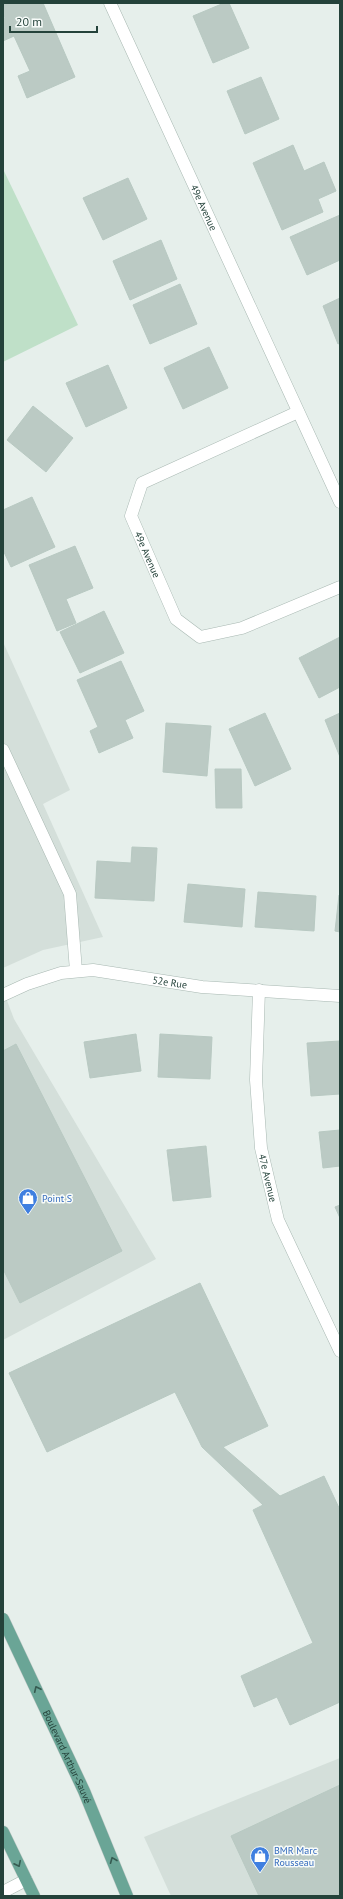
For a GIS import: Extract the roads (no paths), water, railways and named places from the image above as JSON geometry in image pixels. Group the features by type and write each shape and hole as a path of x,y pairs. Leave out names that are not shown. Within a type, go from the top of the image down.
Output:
{"main road":[{"name":"Boulevard Arthur-Sauvé","path":"3,1619 84,1791 128,1896"},
{"path":"3,1832 34,1896"}],"street":[{"name":"49e Avenue","path":"110,3 340,502"},
{"name":"49e Avenue","path":"298,412 142,482 131,516 176,619 200,637 242,628 340,588"},
{"path":"3,750 70,894 76,971"},
{"name":"52e Rue","path":"3,995 45,978 76,971 113,973 202,987 340,996"},
{"name":"47e Avenue","path":"259,990 256,1080 261,1148 278,1220 340,1351"},
{"path":"3,1892 26,1880"}],"place":[{"name":"Point S","path":"28,1215"},
{"name":"BMR Marc Rousseau","path":"260,1873"}]}
